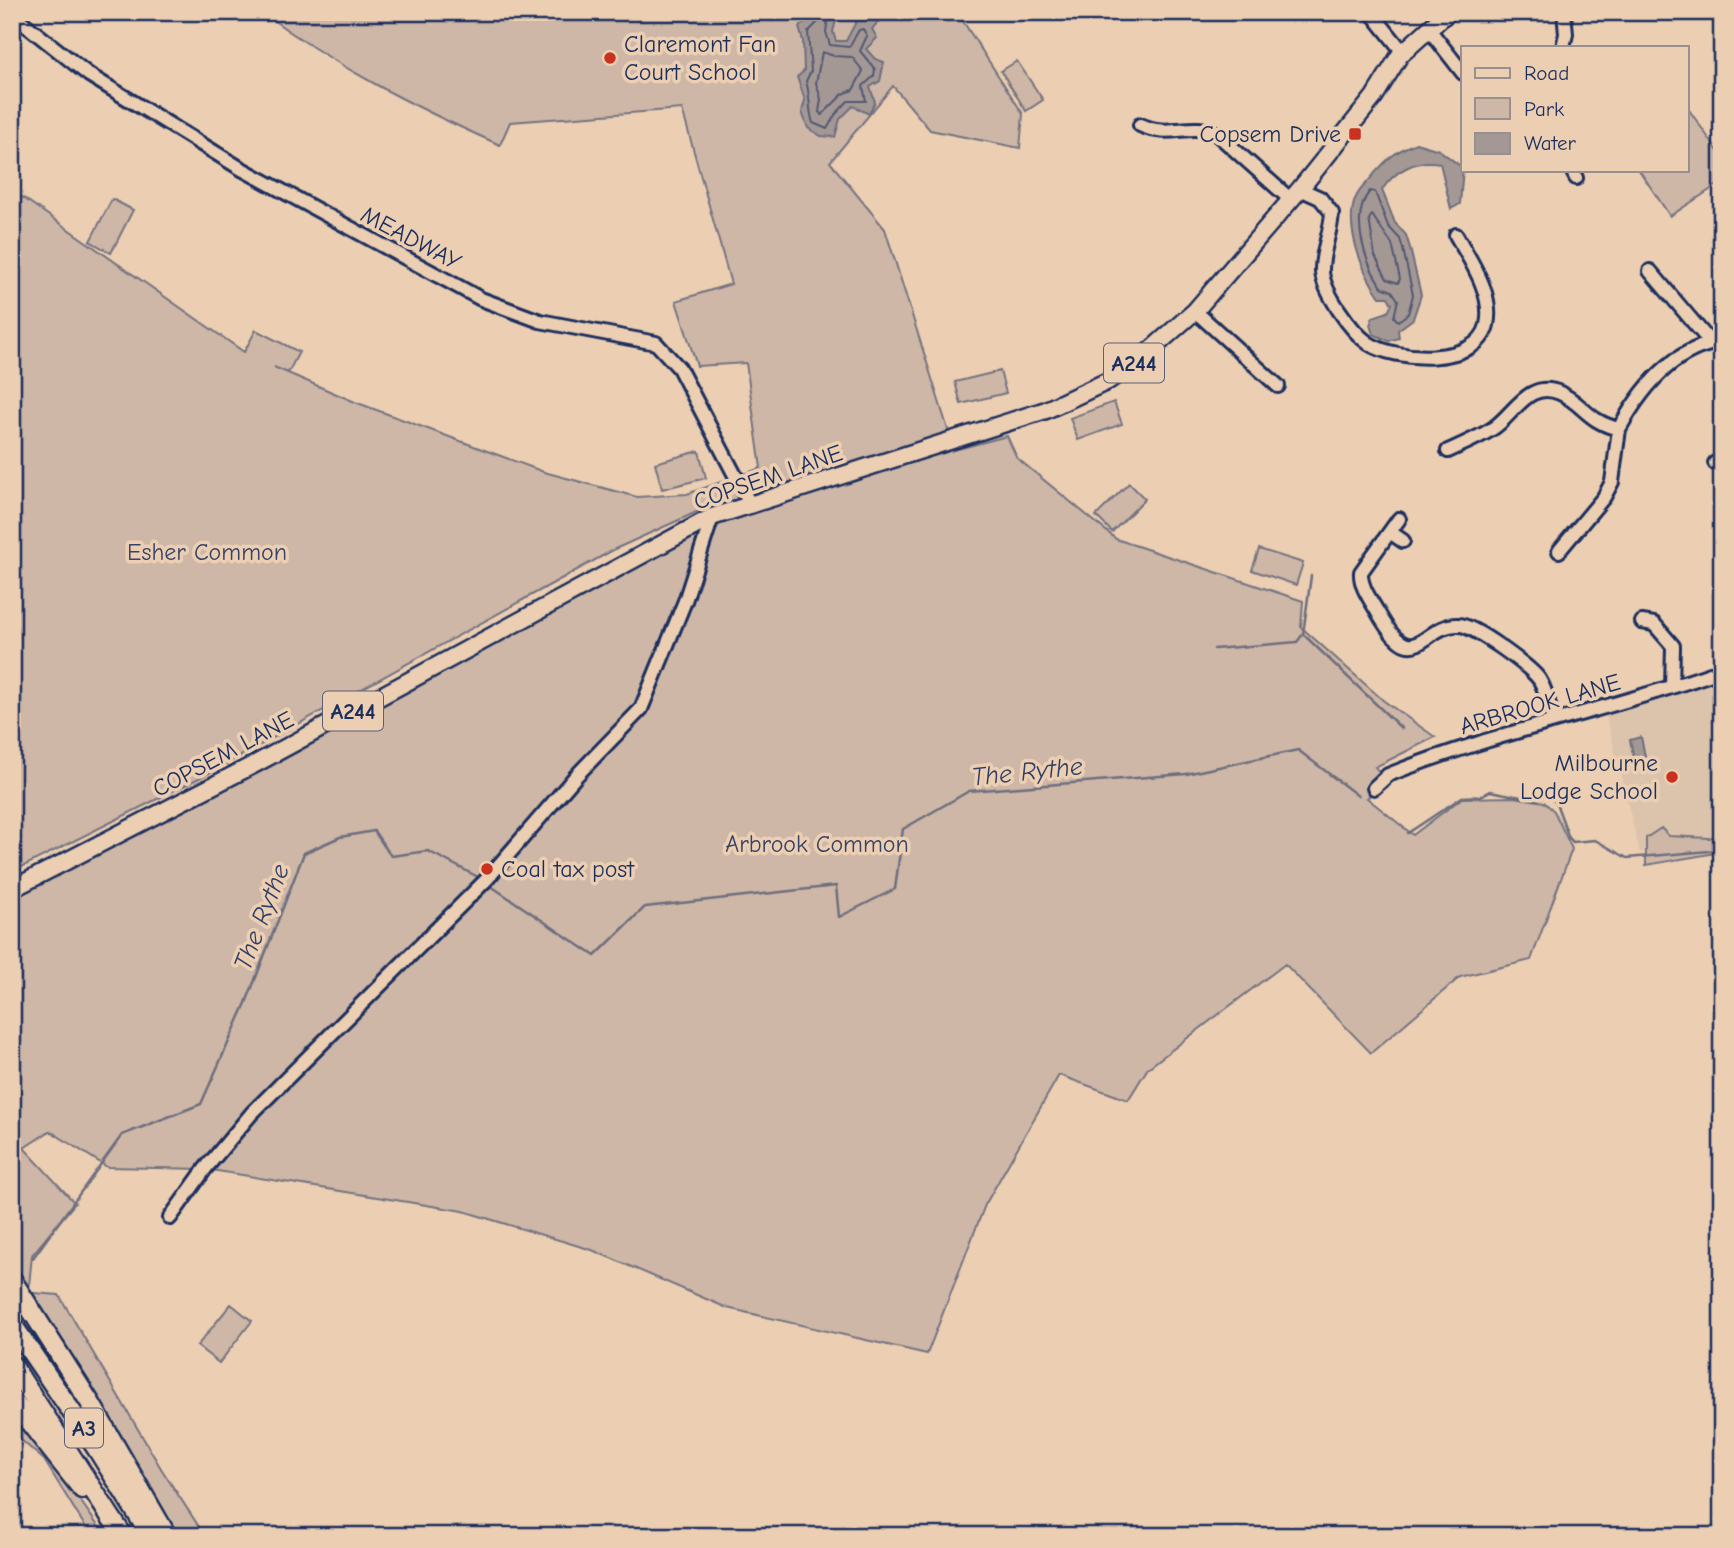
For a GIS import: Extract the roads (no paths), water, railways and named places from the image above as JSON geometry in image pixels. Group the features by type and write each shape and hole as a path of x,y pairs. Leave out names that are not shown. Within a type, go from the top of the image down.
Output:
{"highway":[{"path":"12,1280 91,1405 167,1536"},
{"name":"A3","path":"12,1324 97,1448 150,1536"},
{"name":"A3","path":"12,1365 123,1536"},
{"path":"12,1400 87,1494 113,1536"}],"main road":[{"name":"COPSEM LANE","path":"12,889 257,763 712,517 1050,408 1108,381 1144,356 1195,311 1296,195 1374,97 1403,52 1448,12"}],"street":[{"path":"1371,12 1403,52"},
{"path":"1563,46 1566,34 1564,12"},
{"name":"MEADWAY","path":"12,14 89,75 240,168 481,299 540,321 656,343 679,368 750,504"},
{"path":"1428,28 1461,70"},
{"path":"1140,125 1156,132 1205,128 1217,134 1296,195 1320,198 1332,213 1322,272 1349,327 1369,344 1400,355 1436,357 1460,352 1477,343 1487,326 1483,289 1456,235"},
{"path":"1559,551 1604,497 1612,482 1619,429 1630,410 1669,364 1695,347 1716,342 1650,271"},
{"path":"1195,311 1278,387"},
{"path":"1448,451 1494,428 1528,395 1549,390 1562,394 1594,421 1619,429"},
{"path":"170,1218 205,1169 252,1113 484,882 576,776 641,709 685,601 712,517"},
{"path":"1399,519 1369,559 1361,579 1390,634 1404,643 1418,644 1449,627 1466,626 1536,676 1553,720"},
{"path":"1390,532 1403,541"},
{"path":"1651,619 1673,646 1672,687"},
{"name":"ARBROOK LANE","path":"1374,788 1388,775 1417,763 1722,670"}],"water":[{"path":"817,12 838,12 833,32 836,41 846,41 857,20 854,12 886,12 872,29 877,38 866,49 875,59 884,62 880,81 870,87 875,102 869,114 853,106 840,119 835,137 821,136 808,128 802,112 805,100 797,77 804,71 803,41 799,27"},
{"path":"1416,143 1439,150 1461,166 1463,172 1460,204 1451,209 1440,163 1415,164 1393,177 1382,190 1395,223 1406,235 1421,295 1413,319 1398,330 1399,338 1389,341 1373,334 1370,325 1373,317 1388,312 1392,304 1388,297 1380,297 1367,275 1356,248 1352,220 1353,207 1359,192 1398,152"},
{"path":"1641,737 1647,766 1636,768 1630,740"}],"waterway":[{"path":"1214,649 1297,642 1303,634 1311,576"},
{"path":"1304,635 1402,729"},
{"name":"The Rythe","path":"488,884 595,956 645,907 836,886 839,917 895,889 903,829 969,791 1186,774 1298,750 1358,796"},
{"path":"1408,833 1462,797 1481,796 1490,791 1537,800 1547,794 1556,803 1573,842 1595,840 1627,858 1722,850"},
{"name":"The Rythe","path":"33,1258 122,1135 201,1104 246,1003 304,853 340,837 374,831 391,856 428,851 480,878"}],"place":[{"name":"Claremont Fan Court School","path":"610,58"},
{"name":"Copsem Drive","path":"1355,134"},
{"name":"Milbourne Lodge School","path":"1672,777"},
{"name":"Coal tax post","path":"487,869"}],"park label":[{"name":"Esher Common","path":"207,552"},
{"name":"Arbrook Common","path":"817,844"}]}
